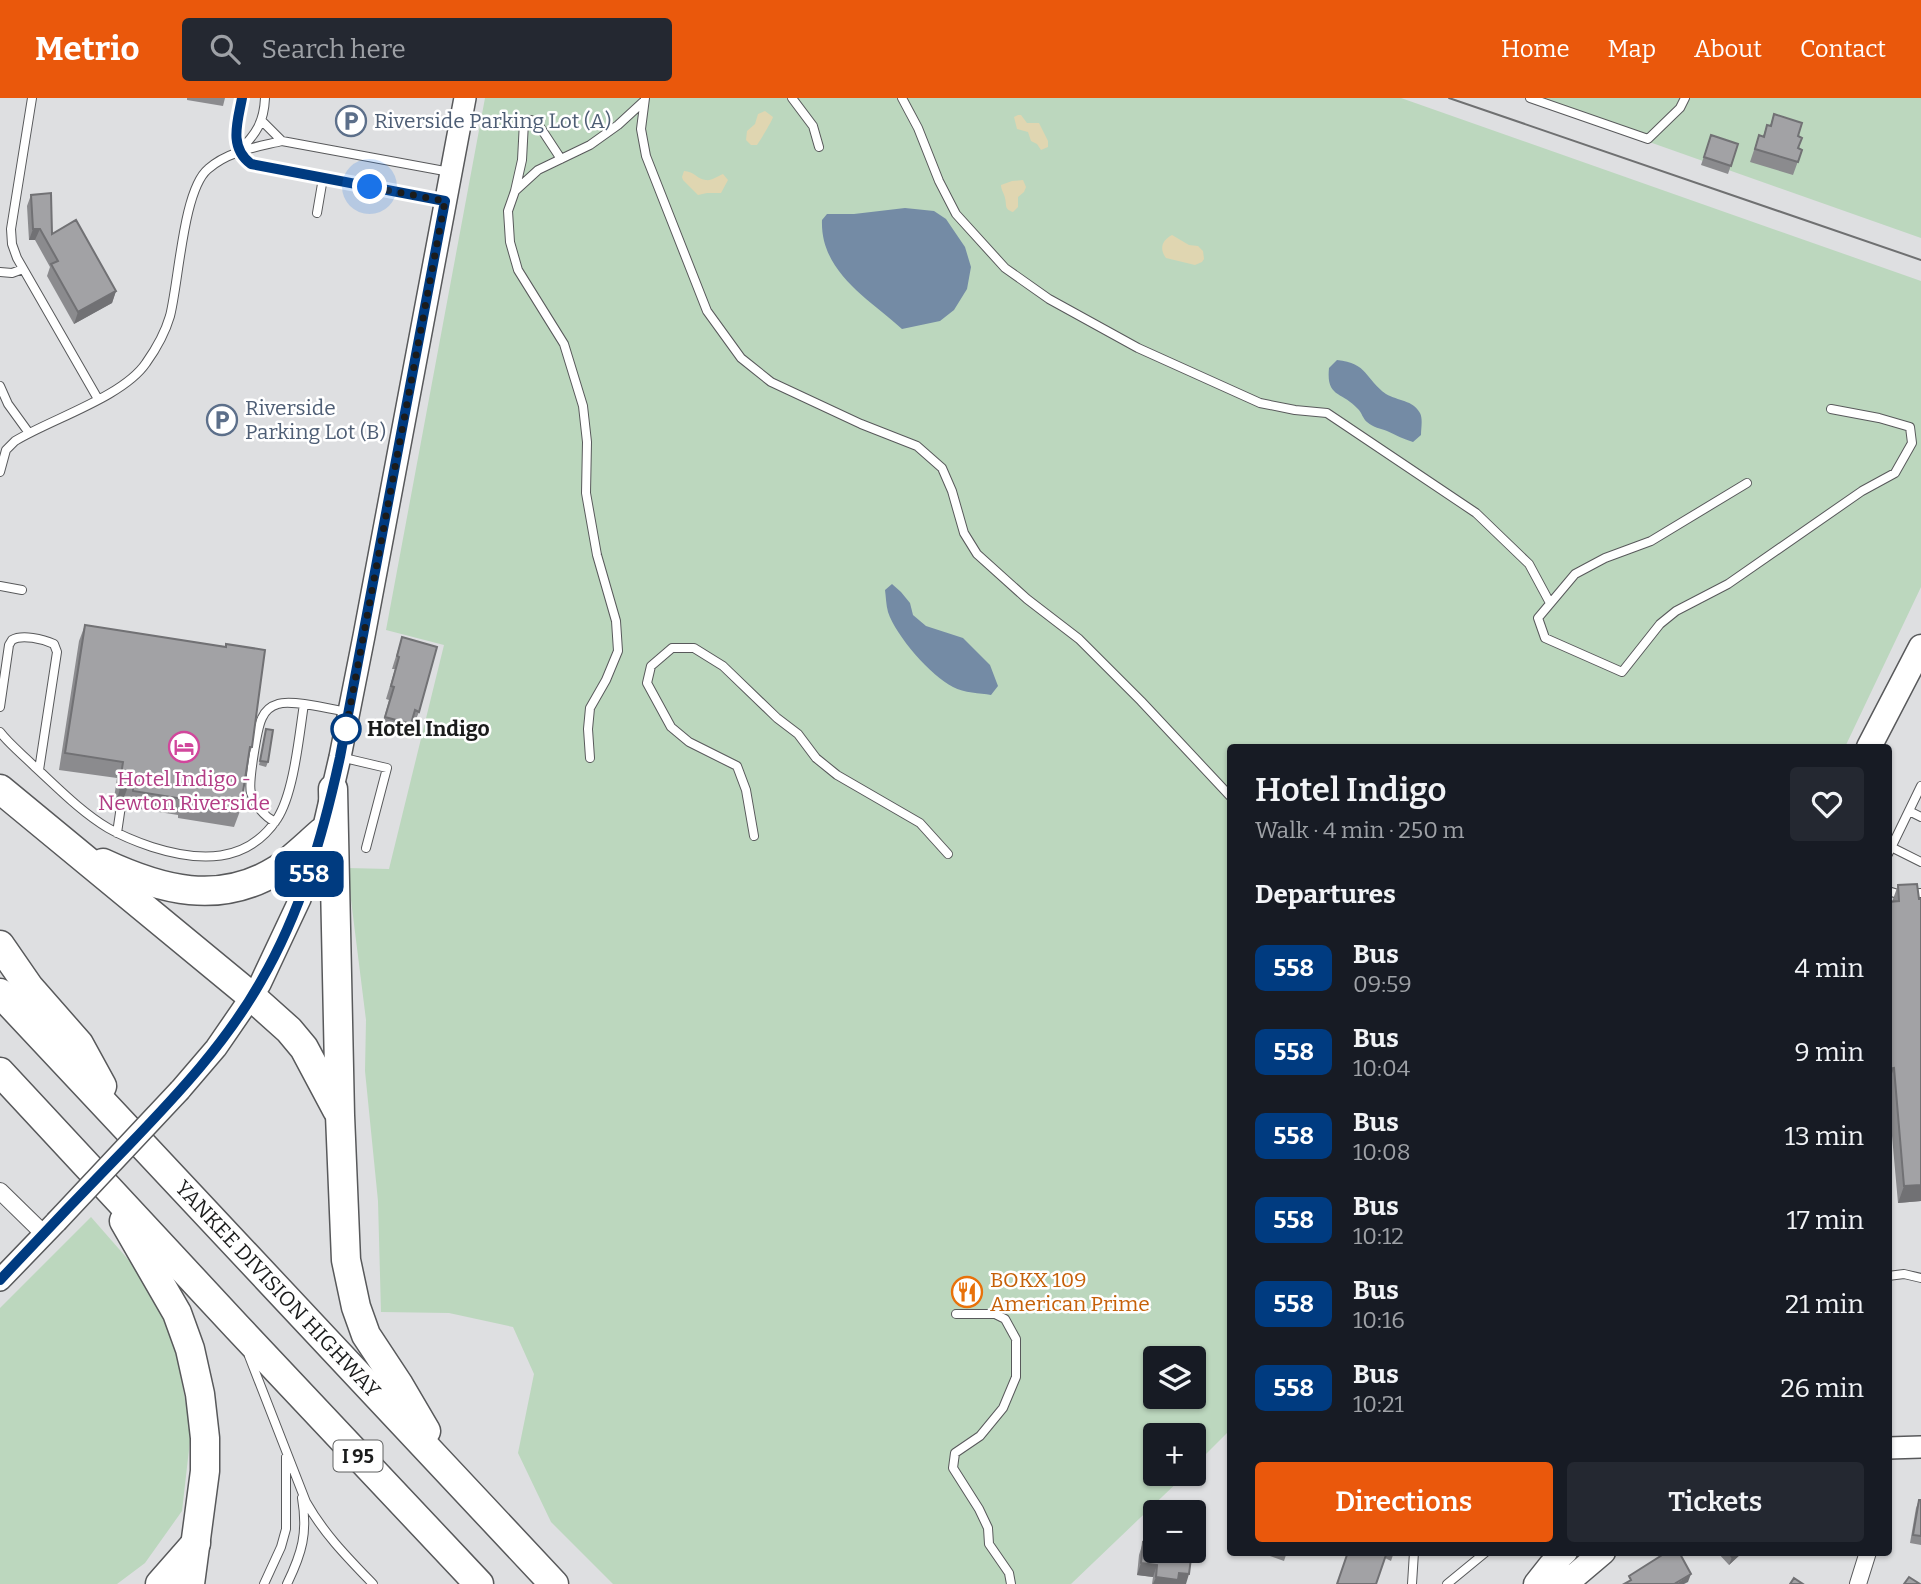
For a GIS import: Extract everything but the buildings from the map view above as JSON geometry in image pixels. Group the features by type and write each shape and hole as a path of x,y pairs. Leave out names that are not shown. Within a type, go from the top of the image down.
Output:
{"highway":[{"path":"0,789 289,1030 304,1048 340,1115"},
{"path":"333,789 346,1260 356,1307 370,1342 399,1385 450,1474"},
{"path":"71,848 132,876 157,884 184,890 212,891 240,887 266,876 282,867 322,832"},
{"path":"0,945 29,987 79,1044 122,1123"},
{"name":"YANKEE DIVISION HIGHWAY","path":"0,993 554,1584"},
{"name":"I 95","path":"0,1072 479,1584"},
{"path":"104,1183 172,1303 186,1336 194,1365 206,1451 205,1483 190,1584"},
{"path":"160,1584 196,1543"}],"main road":[{"path":"0,1280 180,1090 216,1048 267,970 307,880 340,757 465,98"},
{"path":"1871,744 1921,647"},
{"path":"1892,1448 1921,1447"},
{"path":"1536,1584 1561,1556"},
{"path":"1561,1584 1600,1556"}],"street":[{"path":"0,1191 50,1228"},
{"path":"1858,1584 1867,1556"}],"lane":[{"path":"32,98 11,229 14,251 98,399"},
{"path":"242,98 236,133 239,151 246,160 256,166 445,201"},
{"path":"0,472 6,450 15,441 98,399 132,379 146,364 158,345 170,315 195,188 207,170 239,151 256,135 265,98"},
{"path":"792,98 813,126 819,147"},
{"path":"902,98 956,214 1004,268 1049,299 1138,348 1261,403 1327,413 1476,513 1529,564 1550,603"},
{"path":"1530,98 1648,139 1680,108 1685,98"},
{"path":"515,191 538,170 590,145 618,125 644,100"},
{"path":"644,100 641,129 650,168 707,311 741,358 771,382 861,424 917,446 942,468 964,533 977,554 1027,599 1079,639 1227,793"},
{"path":"261,120 282,141"},
{"path":"561,159 540,127 531,120 524,122 522,160 508,211 510,242 518,270 564,344 583,406 587,442 586,492 597,555 616,621 618,651 590,708 590,758"},
{"path":"239,151 282,141 451,172"},
{"path":"317,213 323,178"},
{"path":"0,272 17,272 23,269"},
{"path":"0,386 4,404 29,433"},
{"path":"1747,483 1651,541 1605,558 1575,574 1538,618 1545,638 1622,672 1660,624 1676,611 1728,584 1862,491 1895,473 1912,443 1910,427 1831,409"},
{"path":"0,586 22,590"},
{"path":"0,707 12,640 20,637 54,644 57,652 39,770"},
{"path":"754,836 746,790 737,766 689,742 671,727 647,683 651,666 672,648 694,648 723,666 777,718 798,734 816,758 838,775 920,823 948,854"},
{"path":"275,822 264,813 251,792 260,724 265,713 274,705 286,702 349,712"},
{"path":"0,732 39,770 106,827 177,854 212,857 250,845 264,835 275,822 288,796 304,704"},
{"path":"340,757 387,768 366,848"},
{"path":"1892,847 1921,786"},
{"path":"117,833 121,806"},
{"path":"1909,811 1921,817"},
{"path":"1892,852 1921,862"},
{"path":"1892,892 1921,893"},
{"path":"1892,1275 1920,1277"},
{"path":"956,1314 995,1314 1005,1320 1016,1339 1016,1377 1003,1408 980,1436 955,1453 953,1468 979,1509 988,1528 989,1544 1009,1573 1011,1584"},
{"path":"237,1327 269,1402 306,1502 326,1534 373,1584"},
{"path":"264,1584 281,1548 286,1529 286,1451"},
{"path":"287,1584 300,1556 304,1538 305,1520 300,1485"},
{"path":"1412,1584 1414,1556"},
{"path":"1447,1584 1481,1556"}],"green space":[{"path":"485,98 1401,98 1921,281 1921,587 1846,744 1227,744 1227,1433 1206,1454 1206,1423 1143,1423 1143,1486 1173,1486 1159,1500 1143,1500 1143,1515 1071,1584 613,1584 551,1522 518,1453 534,1374 513,1327 449,1313 381,1312 378,1201 365,1071 366,1020 347,868 389,869 444,645 386,630"},
{"path":"1525,98 1921,98 1921,238"},
{"path":"91,1217 133,1265 158,1306 174,1340 191,1432 182,1511 145,1563 117,1584 0,1584 0,1308"}],"sand":[{"path":"765,111 773,117 757,145 751,145 746,140 747,131 755,124 758,114"},
{"path":"1018,115 1027,123 1039,123 1048,141 1048,147 1041,150 1031,141 1028,132 1017,129 1014,117"},
{"path":"684,171 706,180 723,174 728,180 721,193 698,195 683,180"},
{"path":"1023,180 1026,187 1018,197 1018,207 1013,212 1008,210 1001,185"},
{"path":"1172,235 1189,245 1198,246 1203,251 1202,262 1195,265 1166,258 1163,245"}],"water":[{"path":"905,208 934,211 946,219 965,247 971,267 967,289 954,310 940,321 902,329 849,283 838,269 829,255 822,220 827,214"},
{"path":"1337,360 1355,364 1386,394 1417,409 1421,418 1421,435 1413,442 1367,422 1352,403 1336,393 1330,385 1329,368"},
{"path":"892,584 910,603 913,615 926,626 963,638 990,665 998,686 991,695 953,687 944,682 915,654 898,632 888,612 885,590"}],"tram line":[{"path":"1449,98 1921,260"}],"bus line":[{"name":"558","path":"0,1280 180,1090 216,1048 260,984 307,880 324,826 340,757 445,201 251,164 242,157 236,139 242,98"}],"place":[{"name":"Riverside Parking Lot (A)","path":"351,121"},
{"name":"Riverside Parking Lot (B)","path":"222,420"},
{"name":"Hotel Indigo","path":"346,729"},
{"name":"Hotel Indigo - Newton Riverside","path":"184,747"},
{"name":"BOKX 109 American Prime","path":"967,1292"}],"route":[{"path":"346,729 345,734 445,201 370,187"}]}
